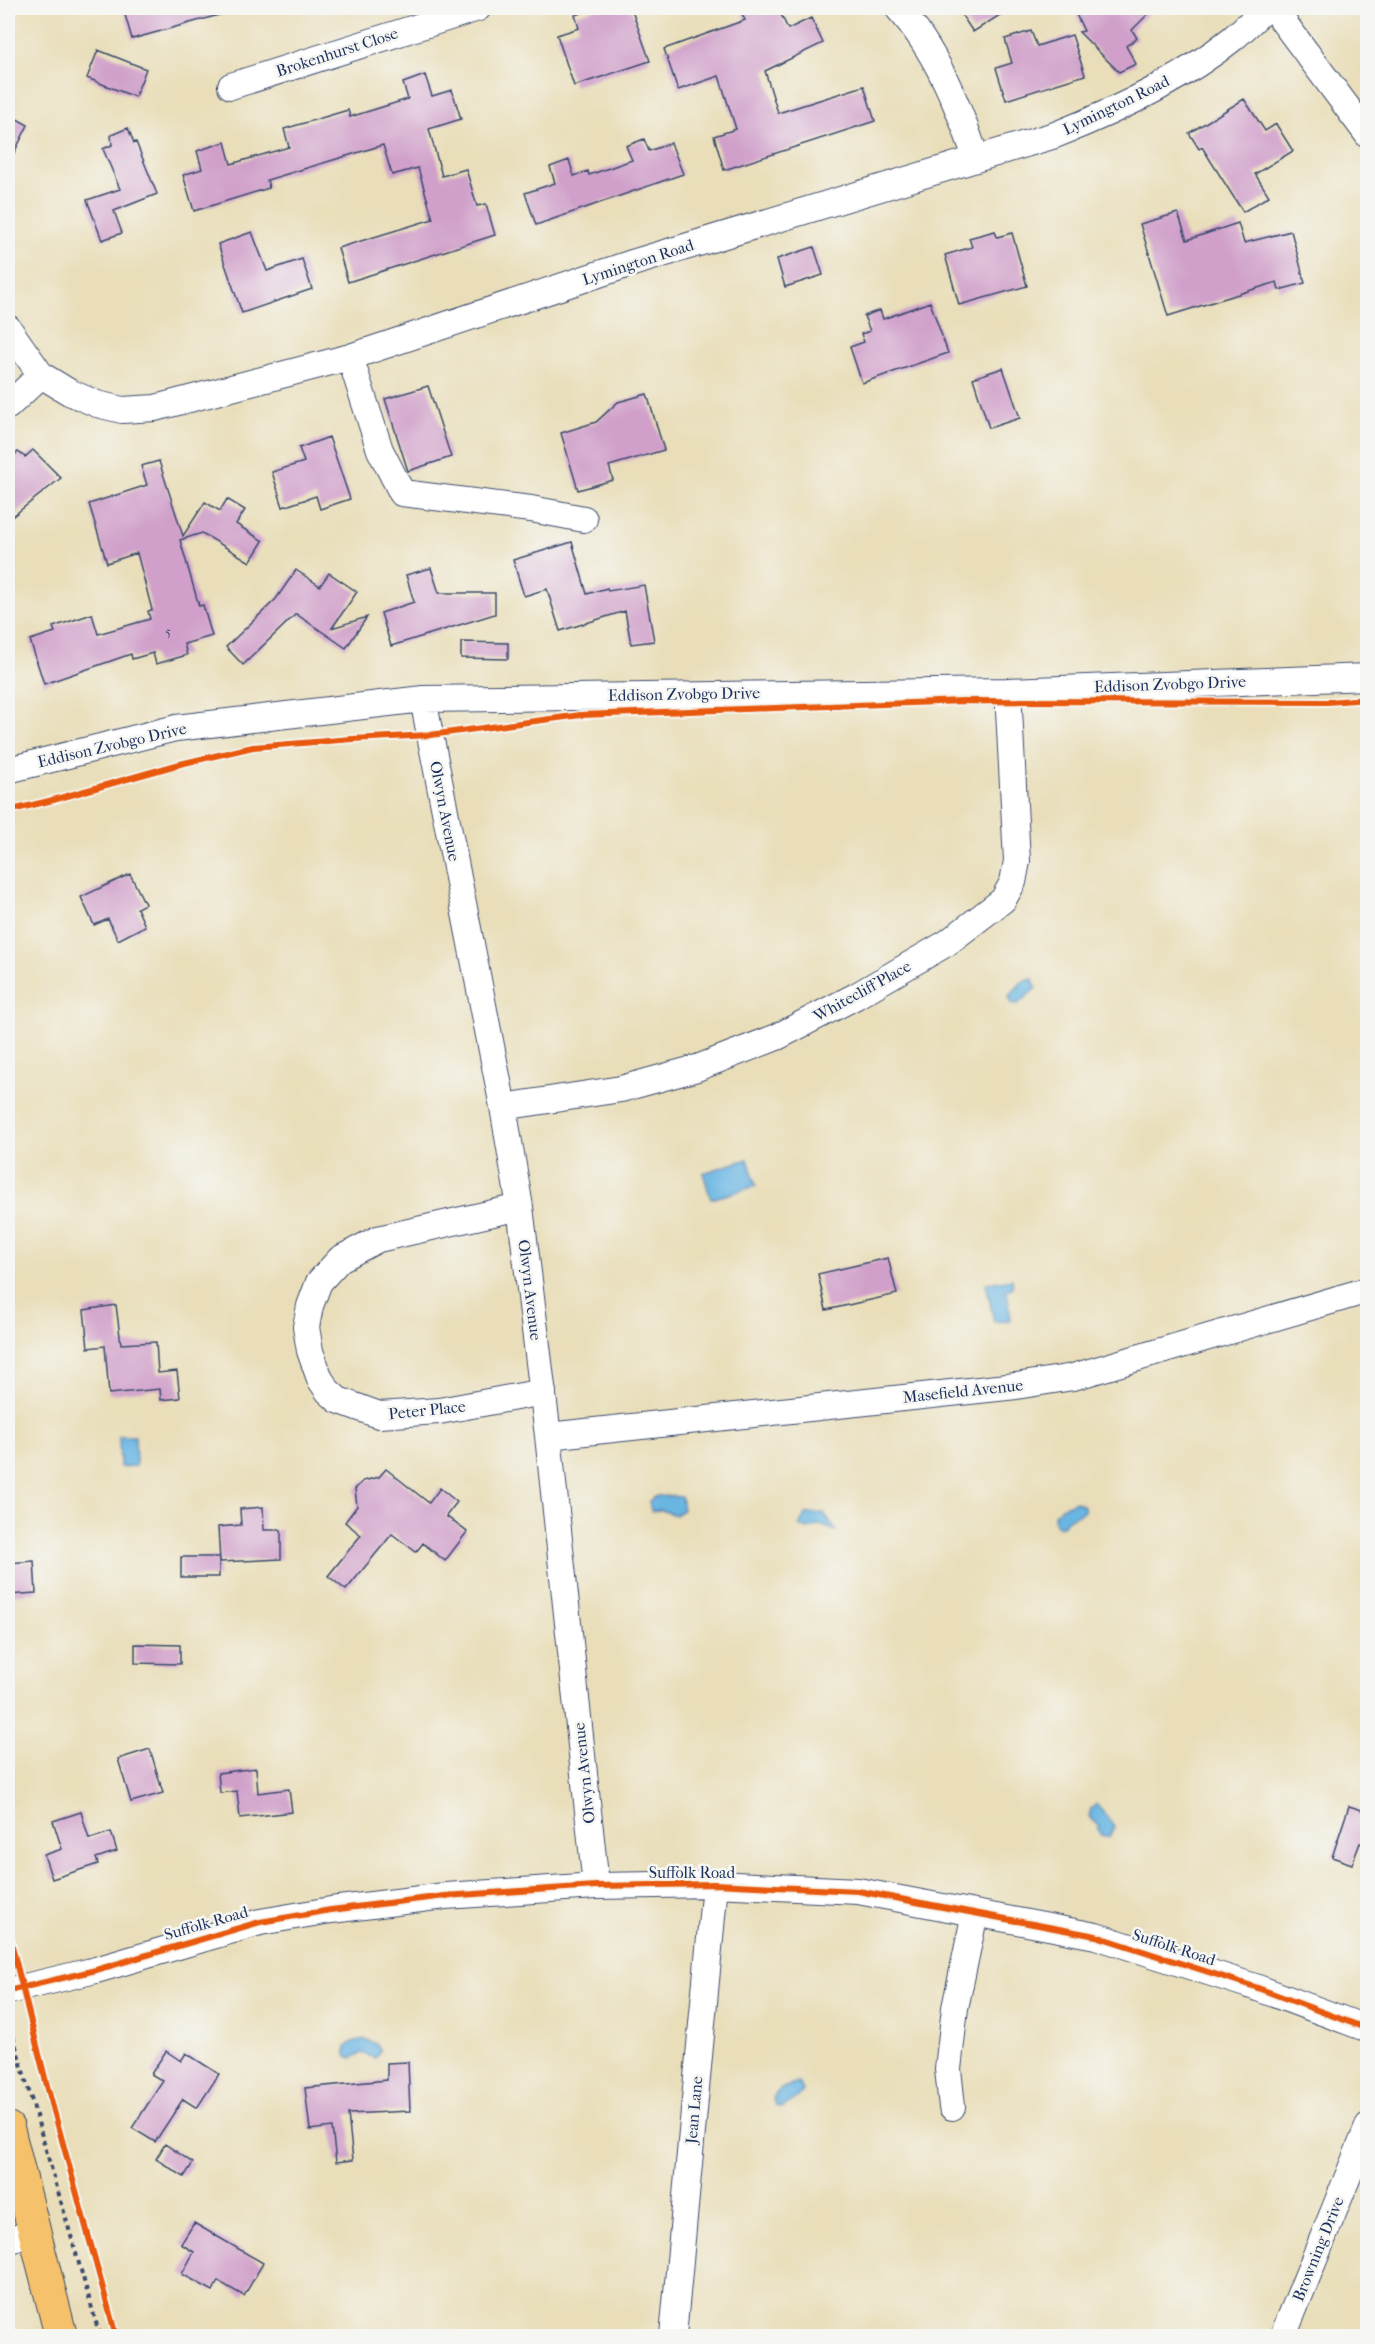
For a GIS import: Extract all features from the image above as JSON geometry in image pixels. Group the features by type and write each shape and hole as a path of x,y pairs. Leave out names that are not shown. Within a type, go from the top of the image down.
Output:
{"main road":[{"path":"8,2128 21,2237 61,2337"}],"street":[{"name":"Brokenhurst Close","path":"231,86 478,8"},
{"path":"898,8 942,71 965,124 976,158"},
{"name":"Lymington Road","path":"8,328 41,375 69,392 96,404 122,410 155,408 350,357 629,264 1055,135 1090,122 1147,93 1194,65 1232,39 1266,8"},
{"path":"1273,8 1368,135"},
{"path":"350,357 380,450 402,493 531,509 584,519"},
{"path":"8,406 41,375"},
{"name":"Eddison Zvobgo Drive","path":"8,770 176,728 423,699 1008,691 1368,677"},
{"name":"Whitecliff Place","path":"503,1107 621,1089 697,1068 777,1037 856,996 947,943 1003,900 1013,882 1017,861 1008,691"},
{"name":"Olwyn Avenue","path":"423,699 503,1107 519,1207 548,1436 596,1886"},
{"name":"Peter Place","path":"519,1207 378,1239 340,1259 319,1282 310,1306 306,1327 310,1351 320,1379 328,1391 338,1400 379,1415 439,1411 543,1392"},
{"name":"Masefield Avenue","path":"548,1436 1016,1386 1073,1377 1368,1290"},
{"name":"Suffolk Road","path":"8,1991 96,1970 260,1922 331,1910 445,1896 596,1886 716,1884 858,1891 1096,1936 1255,1987 1368,2029"},
{"name":"Jean Lane","path":"673,2337 716,1884"},
{"path":"952,2107 948,2069 955,2008 975,1913"},
{"name":"Browning Drive","path":"1282,2337 1368,2127"}],"path":[{"path":"8,2019 100,2337"}],"water":[{"path":"1033,979 1036,988 1018,1004 1011,1003 1009,996 1022,982"},
{"path":"748,1159 756,1186 711,1199 703,1173"},
{"path":"1012,1279 1013,1287 1007,1291 1011,1320 994,1322 986,1283"},
{"path":"119,1436 135,1436 136,1466 120,1467"},
{"path":"657,1496 681,1497 683,1510 675,1515 661,1510 651,1511 649,1501"},
{"path":"1076,1501 1084,1506 1084,1511 1068,1519 1061,1526 1055,1524 1054,1514 1062,1507"},
{"path":"824,1513 836,1531 820,1525 808,1529 799,1526 805,1514"},
{"path":"1097,1804 1114,1826 1109,1837 1101,1835 1098,1825 1089,1816 1091,1809"},
{"path":"365,2039 376,2044 380,2050 375,2058 362,2053 351,2058 346,2055 346,2047 352,2042"},
{"path":"798,2083 803,2091 797,2098 782,2108 776,2106 773,2099 777,2093 787,2086"}],"building":[{"path":"123,8 225,8 226,13 132,39"},
{"path":"598,8 631,8 650,61 574,86 557,35 579,28 575,15"},
{"path":"739,8 778,8 788,29 811,18 823,43 765,71 778,113 864,86 875,121 724,170 714,136 736,129 719,76 678,90 664,49 745,20"},
{"path":"957,8 1011,8 973,32"},
{"path":"1073,8 1154,8 1132,30 1137,38 1126,46 1136,64 1119,72 1079,32 1084,31"},
{"path":"1031,31 1037,46 1072,35 1085,75 1006,100 996,68 1012,63 1005,39"},
{"path":"98,50 146,69 135,97 87,78"},
{"path":"425,75 432,96 452,90 461,119 429,129 442,176 466,169 477,206 486,204 495,235 348,282 338,248 433,219 418,168 392,175 383,145 267,180 269,188 194,211 183,175 202,169 197,151 225,142 231,164 289,147 284,129 348,110 350,117 408,99 403,83"},
{"path":"1244,99 1265,131 1276,124 1293,151 1255,174 1269,196 1243,212 1202,147 1199,149 1189,133"},
{"path":"8,114 28,125 8,165"},
{"path":"128,128 157,194 114,211 122,233 102,240 87,200 120,189 103,149 112,145 111,135"},
{"path":"644,139 649,151 671,143 683,174 536,225 525,193 555,183 550,167 569,160 574,176 588,171 589,175 632,160 626,146"},
{"path":"1178,213 1187,240 1238,223 1244,243 1291,231 1305,283 1279,290 1277,282 1168,316 1140,224"},
{"path":"995,231 997,237 1012,233 1027,286 959,305 945,255 972,247 969,238"},
{"path":"252,232 267,271 302,259 312,289 242,313 218,244"},
{"path":"814,247 823,275 785,287 777,259"},
{"path":"930,302 948,353 862,383 850,347 864,342 861,334 870,331 864,316 880,310 883,319"},
{"path":"1003,368 1020,418 989,428 973,378"},
{"path":"428,386 451,457 408,471 385,399"},
{"path":"647,394 664,450 609,466 613,480 578,490 561,433 596,422 618,402"},
{"path":"329,437 350,499 320,509 316,496 283,507 272,472 304,462 299,448"},
{"path":"33,450 61,478 8,520 8,460 18,452 25,457"},
{"path":"159,461 183,536 205,502 220,511 227,499 245,510 236,524 263,541 250,562 202,533 180,540 199,606 203,605 212,636 184,644 187,655 156,664 153,653 132,659 131,654 44,684 30,640 55,632 53,627 92,614 98,634 150,619 148,611 152,610 137,553 107,563 89,504 147,485 141,466"},
{"path":"572,542 587,594 607,588 608,591 644,585 654,641 631,644 625,611 560,631 547,589 524,596 513,560"},
{"path":"431,568 439,593 495,593 495,614 391,646 381,613 414,602 406,575"},
{"path":"296,570 320,586 329,573 357,592 332,628 367,617 346,648 296,614 243,665 226,647 276,599"},
{"path":"461,642 508,643 508,659 461,658"},
{"path":"130,874 145,904 137,908 145,926 118,940 108,919 94,925 81,897"},
{"path":"888,1258 897,1294 826,1310 818,1274"},
{"path":"116,1305 121,1344 156,1342 158,1373 177,1371 180,1398 161,1400 160,1389 109,1394 105,1346 88,1348 84,1310"},
{"path":"386,1469 429,1503 440,1488 457,1502 446,1516 467,1532 445,1561 423,1543 416,1552 392,1534 346,1590 328,1576 361,1535 345,1522 357,1506 355,1489 363,1481 379,1477"},
{"path":"263,1507 264,1530 281,1530 281,1559 220,1562 218,1527 241,1525 240,1509"},
{"path":"181,1557 219,1557 219,1577 181,1577"},
{"path":"34,1561 36,1593 8,1595 8,1563"},
{"path":"135,1644 180,1645 180,1664 135,1663"},
{"path":"150,1749 163,1793 131,1802 118,1759"},
{"path":"256,1768 258,1793 289,1789 292,1812 240,1818 237,1791 220,1793 218,1773"},
{"path":"1349,1806 1368,1812 1368,1846 1360,1843 1352,1864 1332,1857"},
{"path":"81,1812 89,1839 111,1832 117,1851 96,1858 98,1864 52,1879 44,1855 62,1849 53,1821"},
{"path":"166,2051 181,2061 186,2053 219,2074 197,2108 183,2099 155,2142 132,2128 163,2081 151,2074"},
{"path":"408,2062 410,2111 348,2114 353,2160 336,2162 332,2127 310,2130 305,2088 387,2080 387,2063"},
{"path":"165,2144 193,2163 184,2177 156,2159"},
{"path":"194,2223 263,2263 244,2296 218,2281 213,2291 182,2274 194,2252 181,2244"}],"cycle path":[{"path":"8,811 180,764 253,747 430,735 581,715 964,701 1327,702 1368,699"},
{"path":"8,1991 96,1970 260,1922 331,1910 445,1896 596,1886 715,1884 858,1891 1096,1936 1255,1987 1368,2029"},
{"path":"8,1930 46,2082 116,2336"}]}
